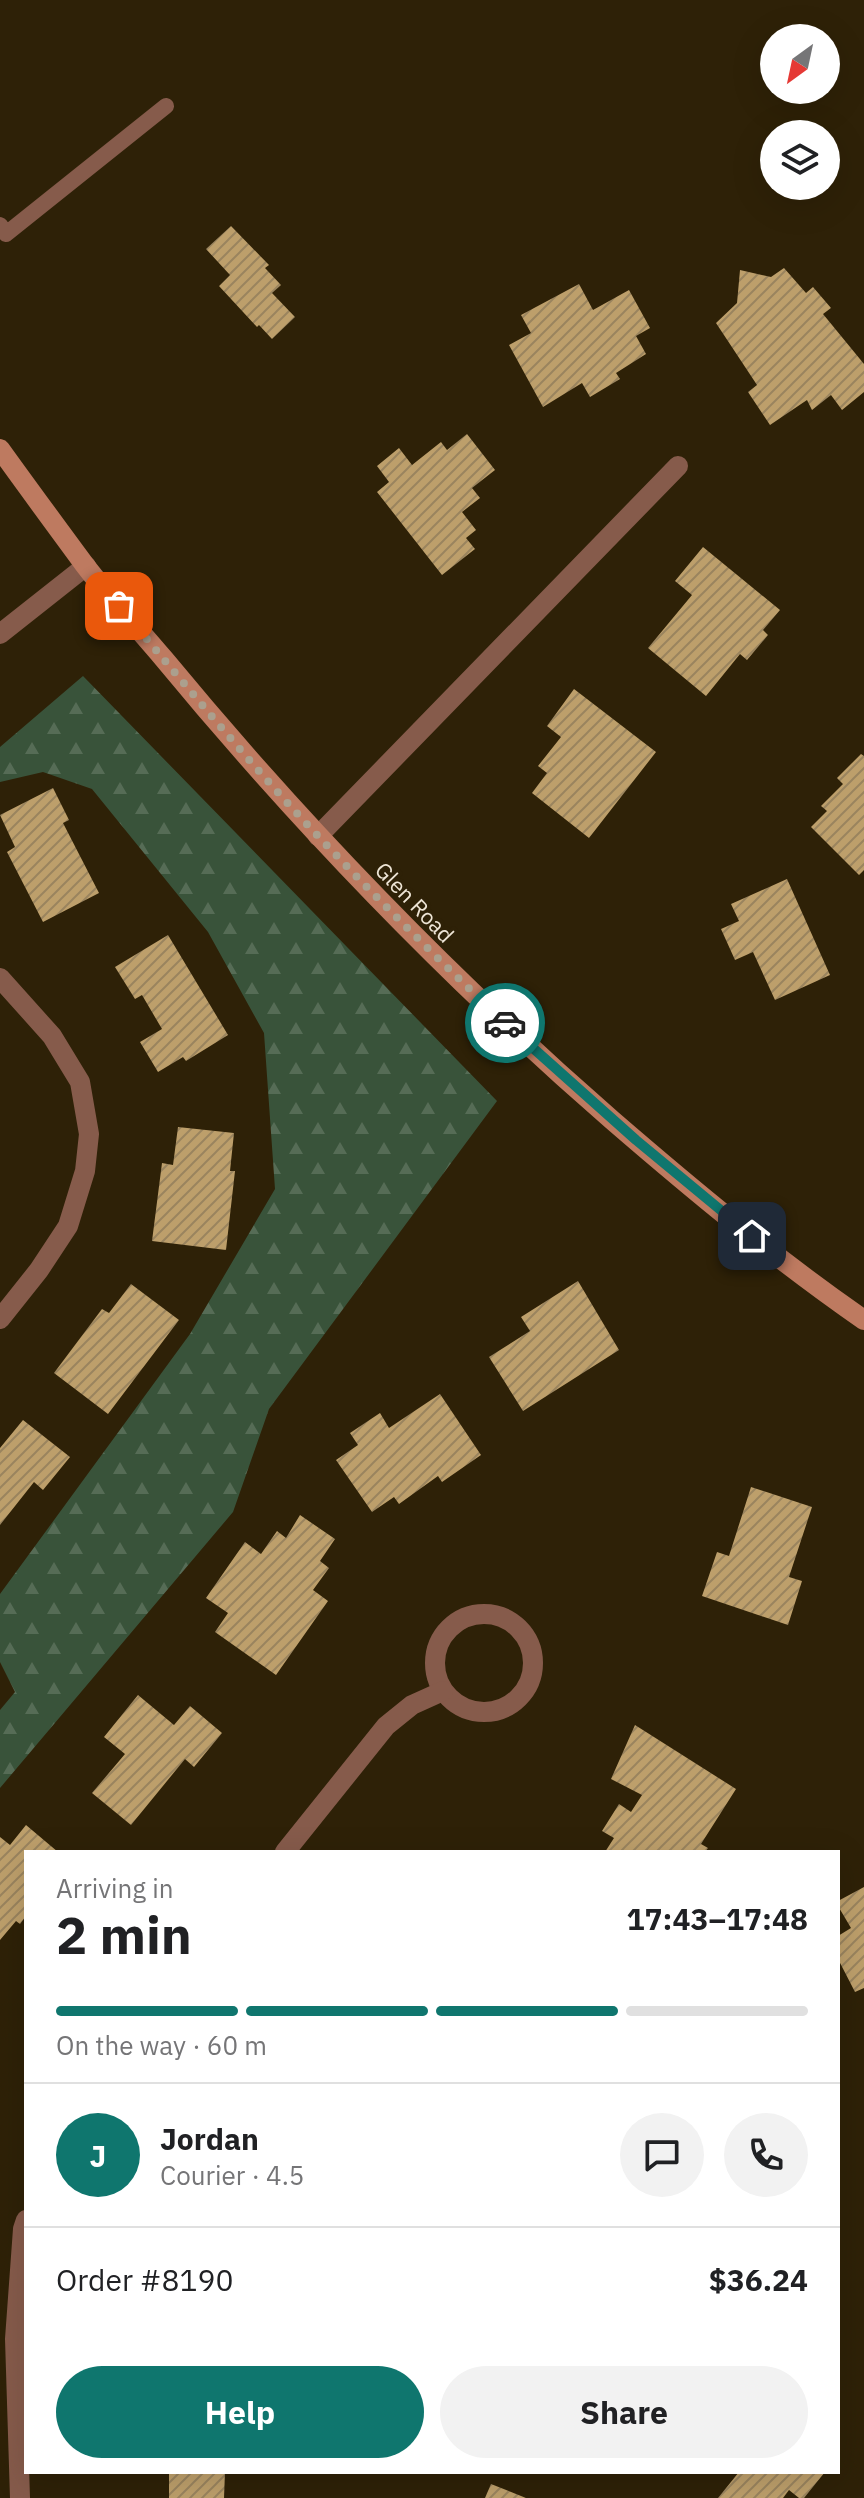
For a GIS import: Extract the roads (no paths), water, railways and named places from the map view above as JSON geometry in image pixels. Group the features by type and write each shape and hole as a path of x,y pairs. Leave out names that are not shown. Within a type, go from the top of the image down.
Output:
{"main road":[{"name":"Glen Road","path":"0,449 86,566 213,719 318,836 428,950 553,1068 657,1158 800,1276 864,1320"}],"street":[{"path":"318,836 678,466"},
{"path":"0,634 86,566"},
{"path":"0,978 52,1036 80,1082 89,1134 85,1171 68,1226 39,1270 0,1319"},
{"path":"491,1614 516,1625 525,1636 531,1648 532,1676 518,1700 506,1708 478,1712 465,1709 443,1691 435,1664 442,1637 451,1627 463,1619 491,1614"},
{"path":"287,1850 386,1726 412,1705 443,1691"},
{"path":"20,2498 15,2339 24,2226"}],"lane":[{"path":"0,225 6,234 166,106"}]}
